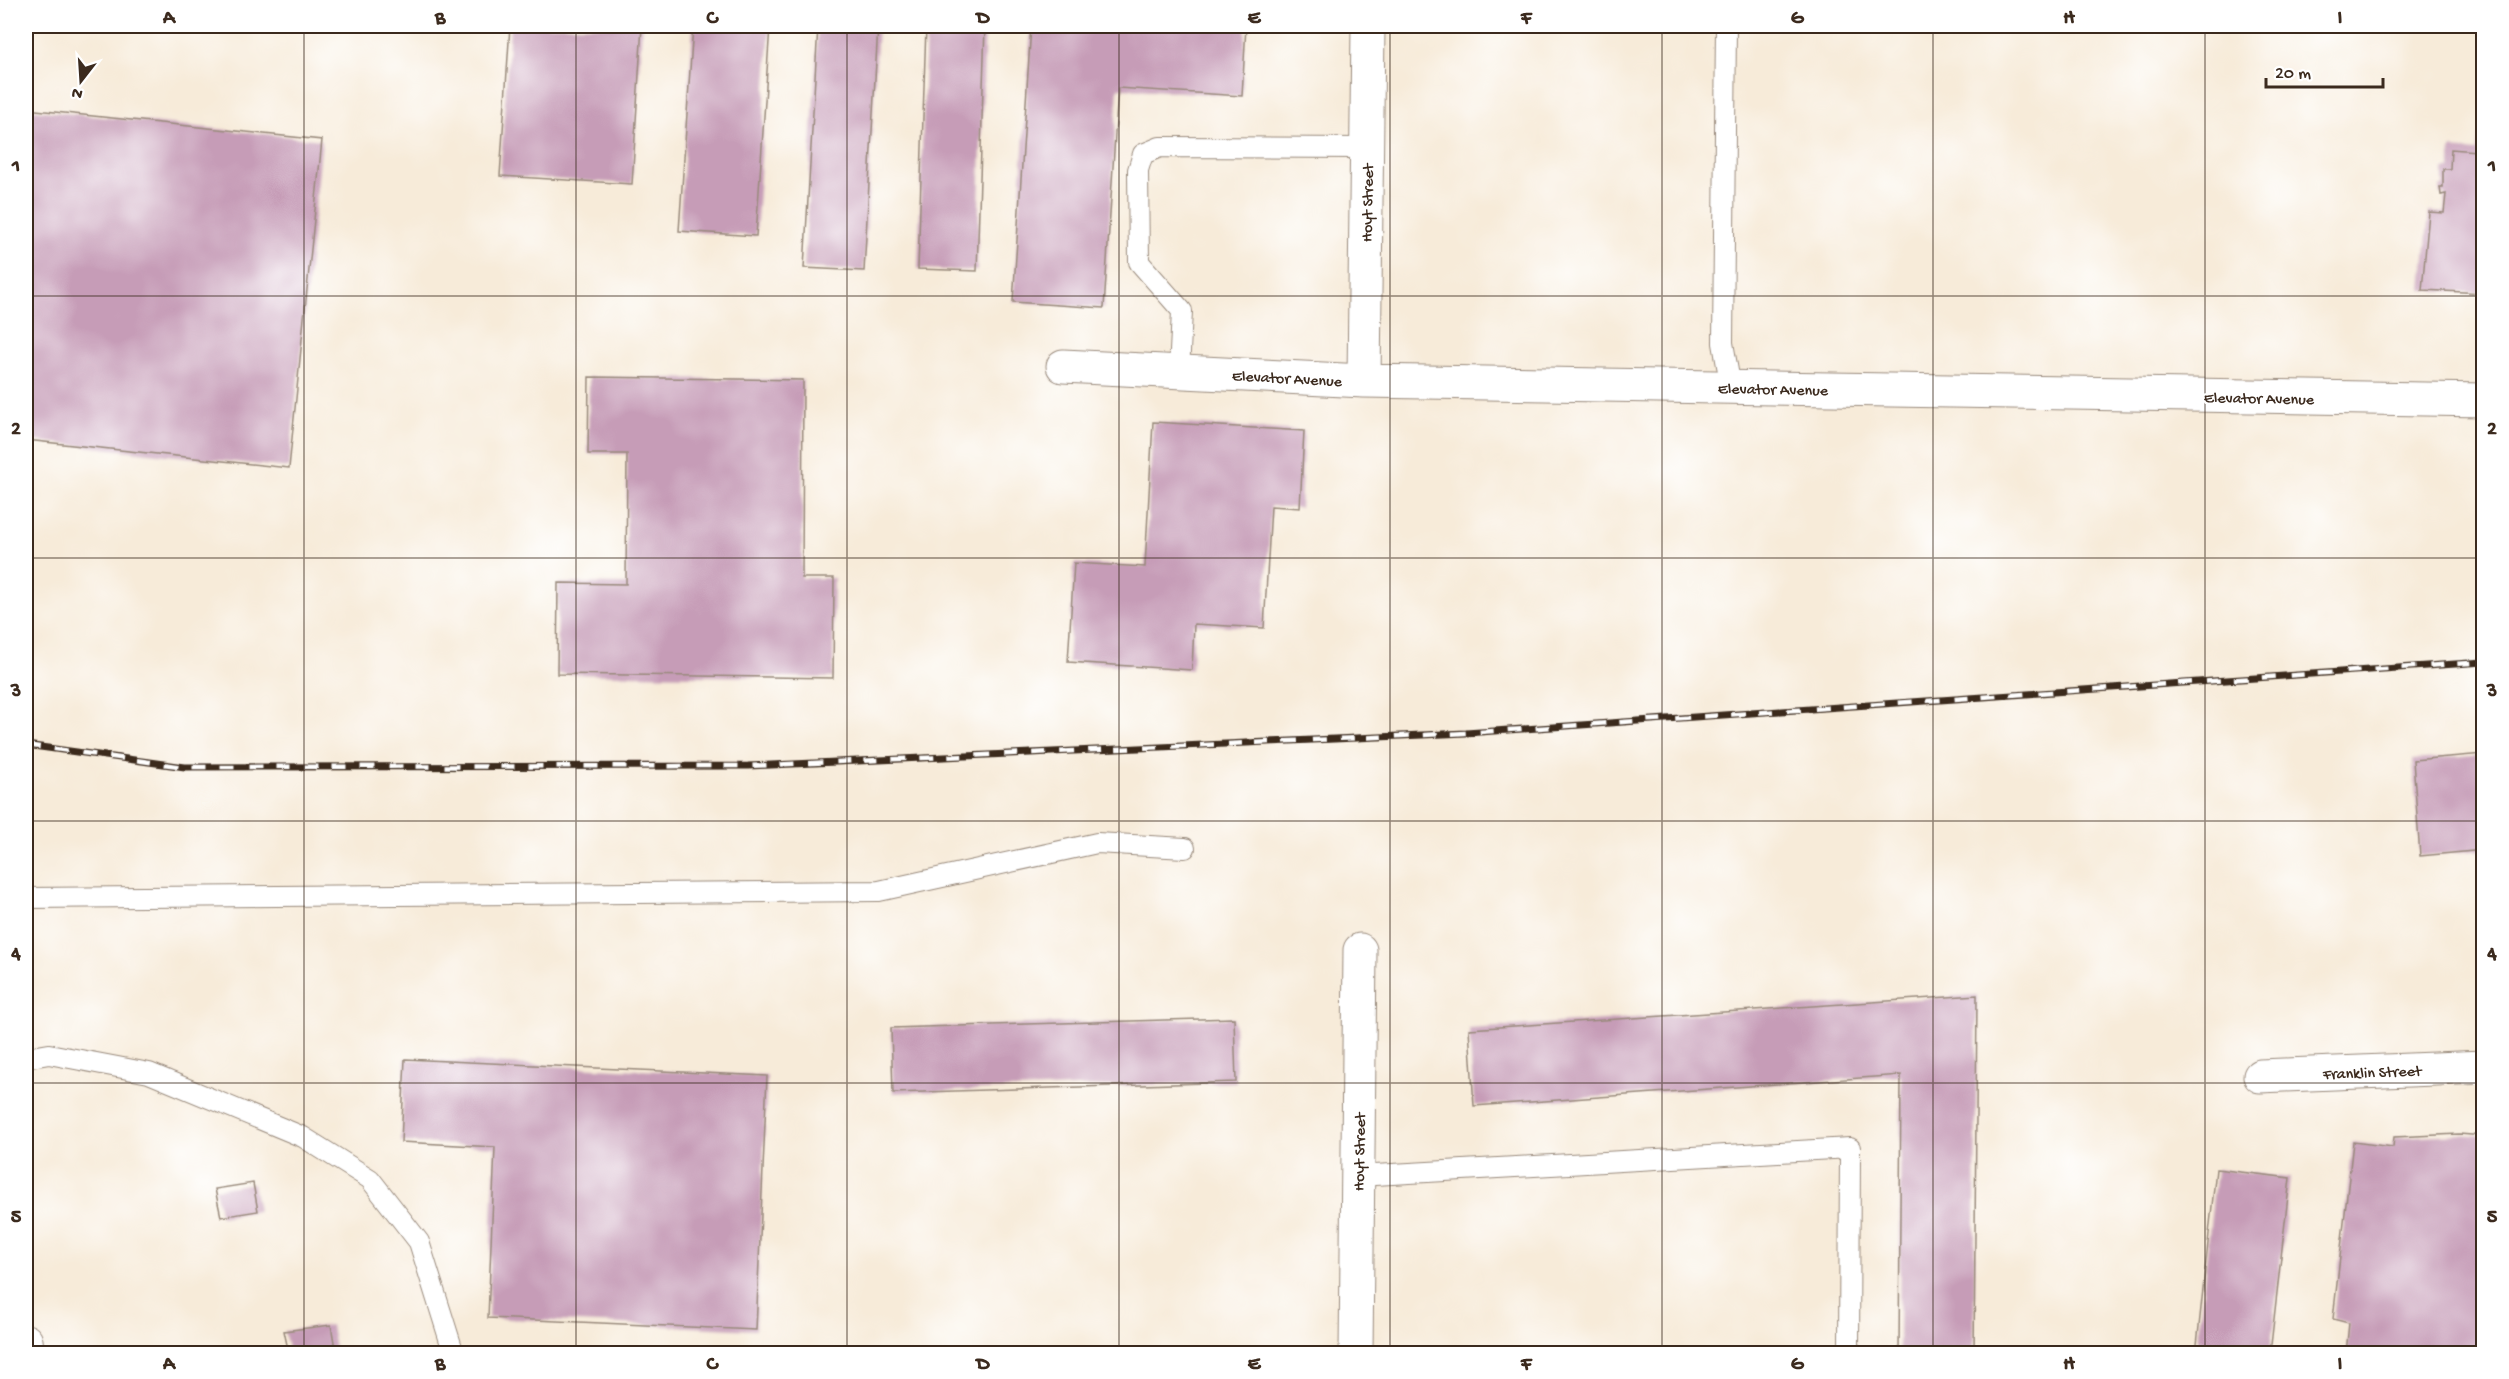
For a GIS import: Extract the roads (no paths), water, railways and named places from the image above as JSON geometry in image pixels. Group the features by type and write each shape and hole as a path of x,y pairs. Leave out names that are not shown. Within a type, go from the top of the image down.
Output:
{"street":[{"name":"Hoyt Street","path":"1364,381 1368,26"},
{"name":"Elevator Avenue","path":"1063,366 1364,381 2484,400"},
{"name":"Hoyt Street","path":"1356,1353 1360,950"},
{"name":"Franklin Street","path":"2260,1076 2484,1066"},
{"path":"26,1341 28,1353"}],"lane":[{"path":"1726,26 1723,343 1731,388"},
{"path":"1179,372 1182,311 1139,262 1138,170 1143,154 1160,147 1367,148"},
{"path":"26,898 879,891 1097,843 1185,848"},
{"path":"26,1058 49,1054 149,1074 303,1137 370,1179 419,1242 454,1353"},
{"path":"1357,1176 1850,1148 1849,1353"}],"railway":[{"path":"26,745 185,767 748,766 1466,733 2484,662"}]}
